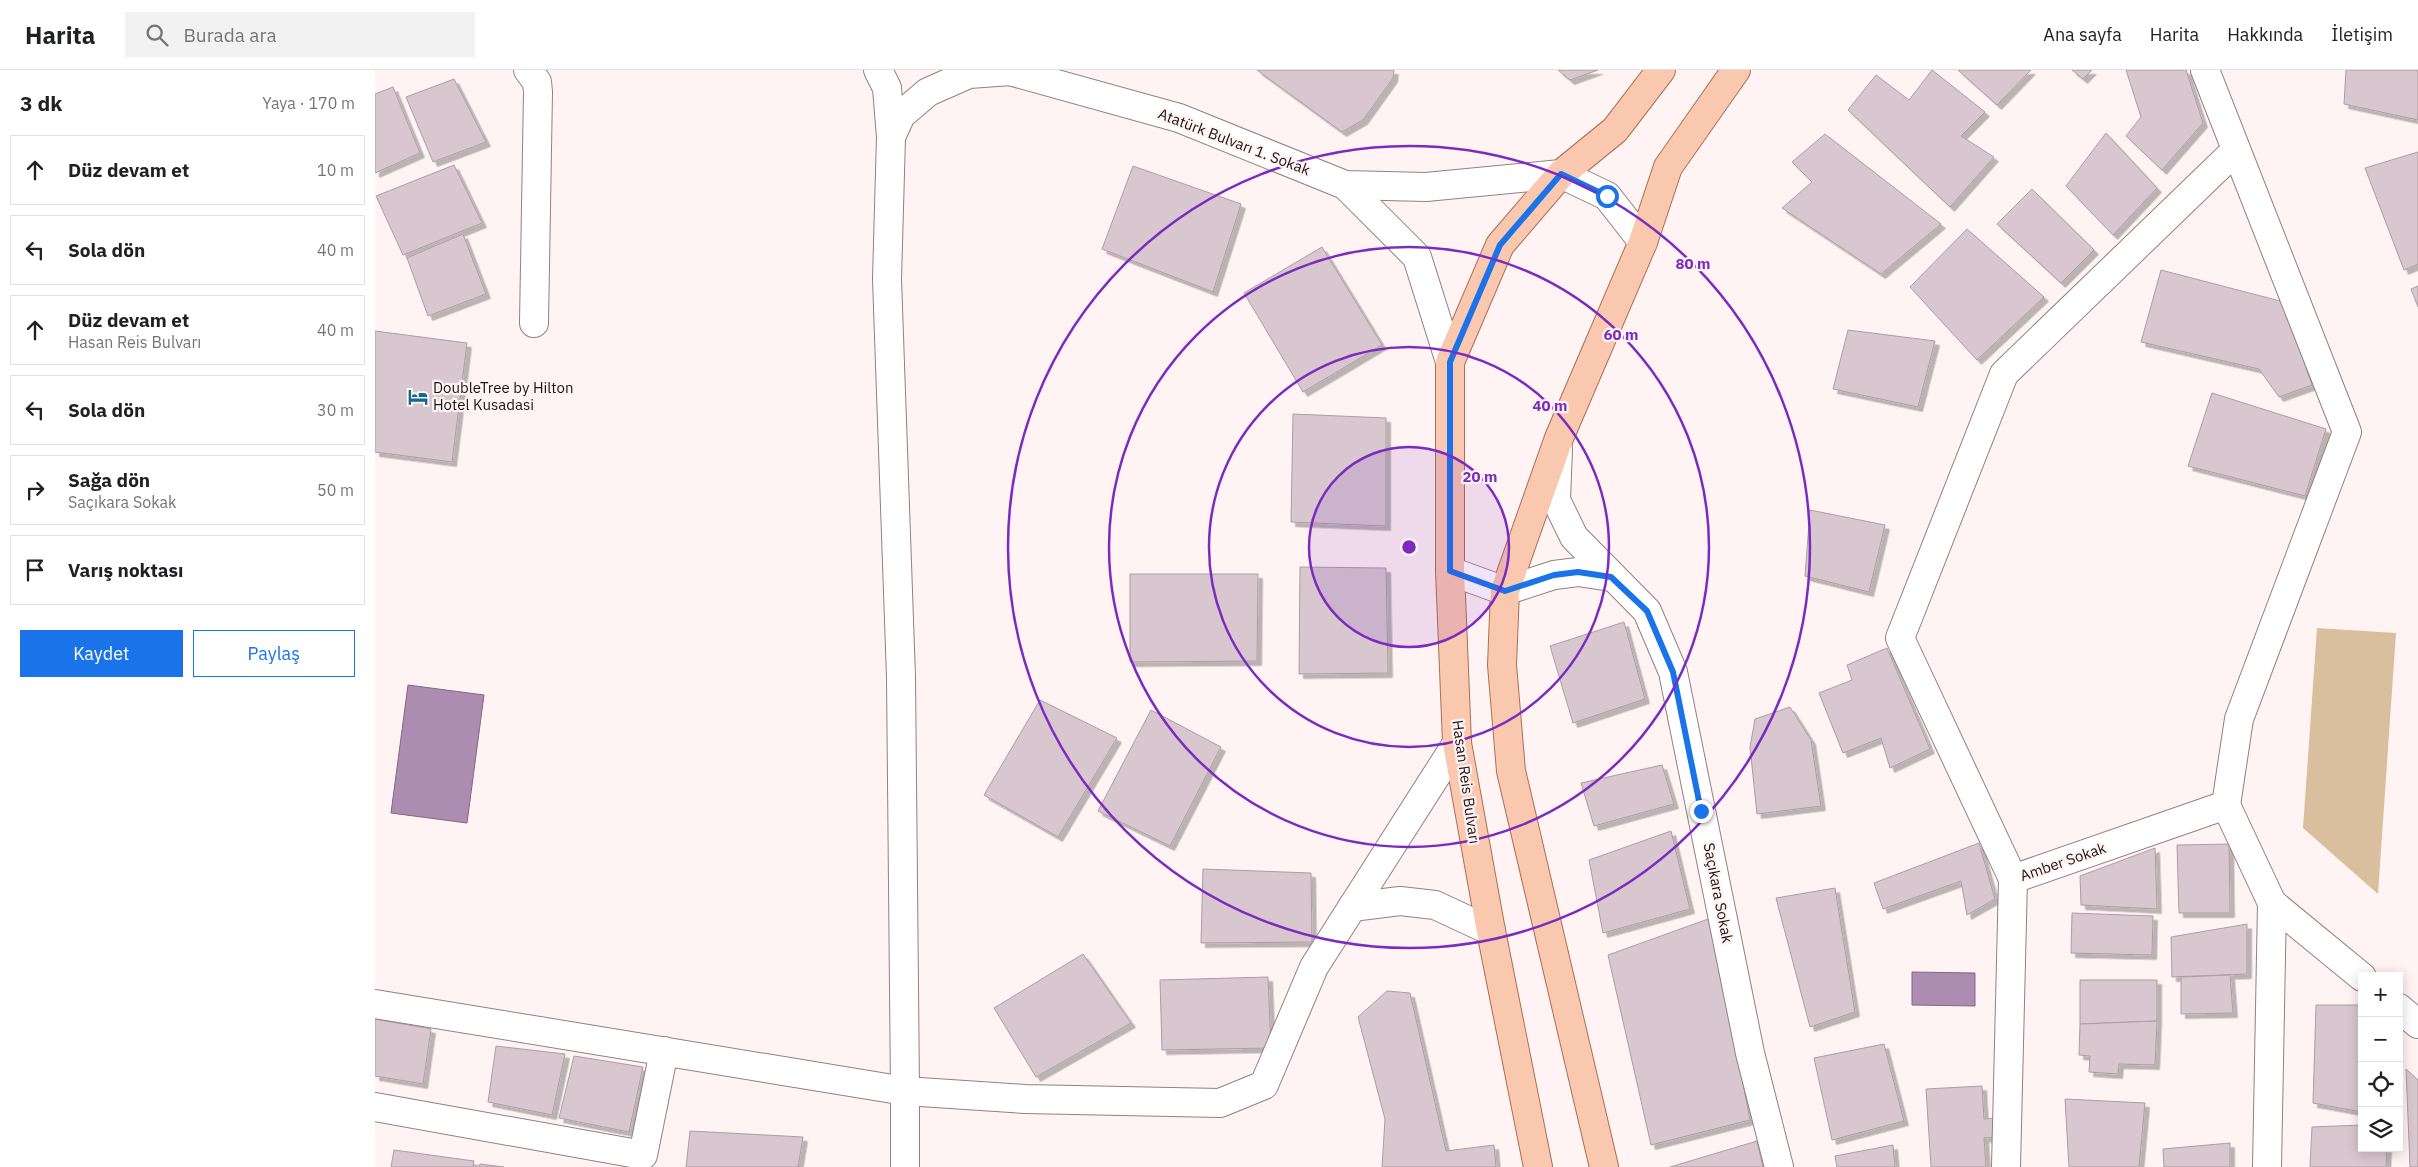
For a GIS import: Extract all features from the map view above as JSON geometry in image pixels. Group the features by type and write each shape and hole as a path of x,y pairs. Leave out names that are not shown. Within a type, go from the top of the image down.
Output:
{"main road":[{"path":"1450,362 1500,245 1561,174 1615,130 1661,70"},
{"path":"1604,1167 1511,771 1502,665 1505,591 1559,438 1643,242 1668,167 1736,70"},
{"name":"Hasan Reis Bulvarı","path":"1450,362 1450,571 1457,743 1491,931 1538,1167"}],"street":[{"path":"528,70 537,82 539,92 534,322"},
{"path":"878,70 887,88 891,137 887,279 901,677 905,1167"},
{"path":"2205,70 2347,432 2239,719 2226,805 2272,903 2358,974"},
{"name":"Atatürk Bulvarı 1. Sokak","path":"891,137 901,115 928,92 969,74 1008,71 1179,118 1345,185"},
{"path":"2013,879 1900,638 2004,374 2236,150"},
{"path":"1345,185 1426,187 1561,174 1607,196 1643,242"},
{"path":"1345,185 1417,257 1450,362"},
{"name":"Saçıkara Sokak","path":"1559,438 1556,500 1574,537 1611,577 1647,611 1673,672 1750,1053 1779,1167"},
{"path":"1450,571 1505,591 1554,575 1578,572 1611,577"},
{"path":"375,1004 905,1091 1025,1099 1220,1103 1263,1085 1314,967 1457,743"},
{"name":"Amber Sokak","path":"2006,1167 2013,879 2226,805"},
{"path":"1352,907 1400,901 1435,905 1491,931"},
{"path":"2267,1167 2272,903"},
{"path":"2403,1011 2418,1024"},
{"path":"375,1107 643,1155 663,1051"}],"shaded area":[{"path":"2317,628 2396,633 2378,894 2303,828"},
{"path":"408,685 484,695 467,823 391,813"},
{"path":"1912,972 1975,973 1975,1006 1912,1005"}],"building":[{"path":"1257,70 1394,70 1393,78 1363,120 1342,132"},
{"path":"1558,70 1598,70 1570,80"},
{"path":"1932,70 1985,112 1961,136 1994,157 1950,207 1848,110 1876,75 1909,100"},
{"path":"1958,70 2031,70 1997,105"},
{"path":"2072,70 2092,70 2083,79"},
{"path":"2126,70 2186,70 2203,123 2162,170 2126,136 2141,117"},
{"path":"2346,70 2418,70 2418,120 2344,104"},
{"path":"454,79 486,142 433,162 406,97"},
{"path":"393,87 420,153 375,173 375,94"},
{"path":"2106,133 2157,188 2113,235 2066,186"},
{"path":"1825,134 1941,224 1881,274 1782,208 1812,182 1792,162"},
{"path":"2418,152 2418,264 2404,270 2365,168"},
{"path":"454,165 482,223 403,255 376,196"},
{"path":"1133,166 1241,204 1213,292 1102,249"},
{"path":"2032,189 2094,250 2061,283 1997,224"},
{"path":"1967,229 2044,297 1977,360 1910,287"},
{"path":"463,234 486,294 428,316 407,258"},
{"path":"1322,247 1382,345 1303,392 1244,293"},
{"path":"2161,270 2284,302 2312,385 2279,397 2259,369 2141,342"},
{"path":"2418,286 2418,307 2411,289"},
{"path":"1848,330 1935,341 1918,407 1833,389"},
{"name":"DoubleTree by Hilton Hotel Kusadasi","path":"375,331 467,343 452,462 375,452"},
{"path":"2212,393 2326,429 2305,496 2188,466"},
{"path":"1293,414 1386,418 1386,526 1291,522"},
{"path":"1810,510 1885,525 1869,592 1805,576"},
{"path":"1300,567 1386,568 1388,673 1299,674"},
{"path":"1130,574 1258,574 1257,661 1130,662"},
{"path":"1624,622 1645,699 1573,723 1550,646"},
{"path":"1887,648 1930,749 1890,768 1881,738 1843,753 1819,693 1852,680 1847,665"},
{"path":"1040,700 1117,738 1058,837 984,795"},
{"path":"1790,707 1811,740 1821,806 1757,814 1750,747 1755,719"},
{"path":"1151,710 1221,747 1170,846 1098,811"},
{"path":"1662,765 1674,804 1594,826 1581,783"},
{"path":"1671,831 1690,909 1603,933 1589,860"},
{"path":"1979,843 1995,899 1967,915 1961,881 1883,909 1874,883"},
{"path":"2229,844 2230,913 2179,913 2177,845"},
{"path":"2155,848 2157,909 2081,905 2080,876"},
{"path":"1203,869 1311,873 1312,942 1201,943"},
{"path":"1835,888 1855,1012 1810,1027 1776,898"},
{"path":"2072,913 2153,916 2152,955 2071,953"},
{"path":"1711,918 1750,1120 1651,1145 1608,955"},
{"path":"2247,924 2247,974 2172,977 2171,937"},
{"path":"1083,954 1131,1023 1036,1077 994,1008"},
{"path":"2230,975 2233,1013 2181,1014 2181,977"},
{"path":"1268,977 1271,1048 1162,1050 1160,980"},
{"path":"2080,980 2157,980 2157,1021 2080,1024"},
{"path":"1387,991 1410,993 1446,1151 1494,1145 1496,1167 1382,1167 1385,1119 1358,1017"},
{"path":"2316,1005 2358,1005 2358,1111 2313,1103"},
{"path":"375,1019 431,1029 423,1084 375,1076"},
{"path":"2157,1021 2155,1065 2119,1064 2118,1074 2089,1072 2090,1056 2079,1055 2080,1024"},
{"path":"1884,1044 1904,1121 1832,1140 1814,1058"},
{"path":"496,1046 565,1054 552,1115 488,1102"},
{"path":"574,1056 643,1067 629,1132 559,1118"},
{"path":"2406,1069 2418,1080 2418,1167 2410,1167"},
{"path":"1982,1086 1984,1119 1995,1118 1996,1137 1984,1138 1986,1167 1931,1167 1926,1089"},
{"path":"2065,1099 2145,1103 2139,1167 2069,1167"},
{"path":"2358,1125 2358,1152 2387,1152 2386,1167 2310,1167 2312,1127"},
{"path":"690,1131 803,1137 798,1167 686,1167"},
{"path":"1757,1141 1763,1167 1670,1167"},
{"path":"2230,1143 2230,1167 2164,1167 2163,1149"},
{"path":"1893,1145 1895,1167 1837,1167 1835,1156"},
{"path":"394,1150 474,1161 473,1167 391,1167"},
{"path":"480,1164 504,1167 479,1167"}],"place":[{"name":"DoubleTree by Hilton Hotel Kusadasi","path":"418,397"}],"route":[{"path":"1607,196 1561,174 1500,245 1450,362 1450,571 1505,591 1554,575 1578,572 1611,577 1647,611 1673,672 1701,811"}]}
